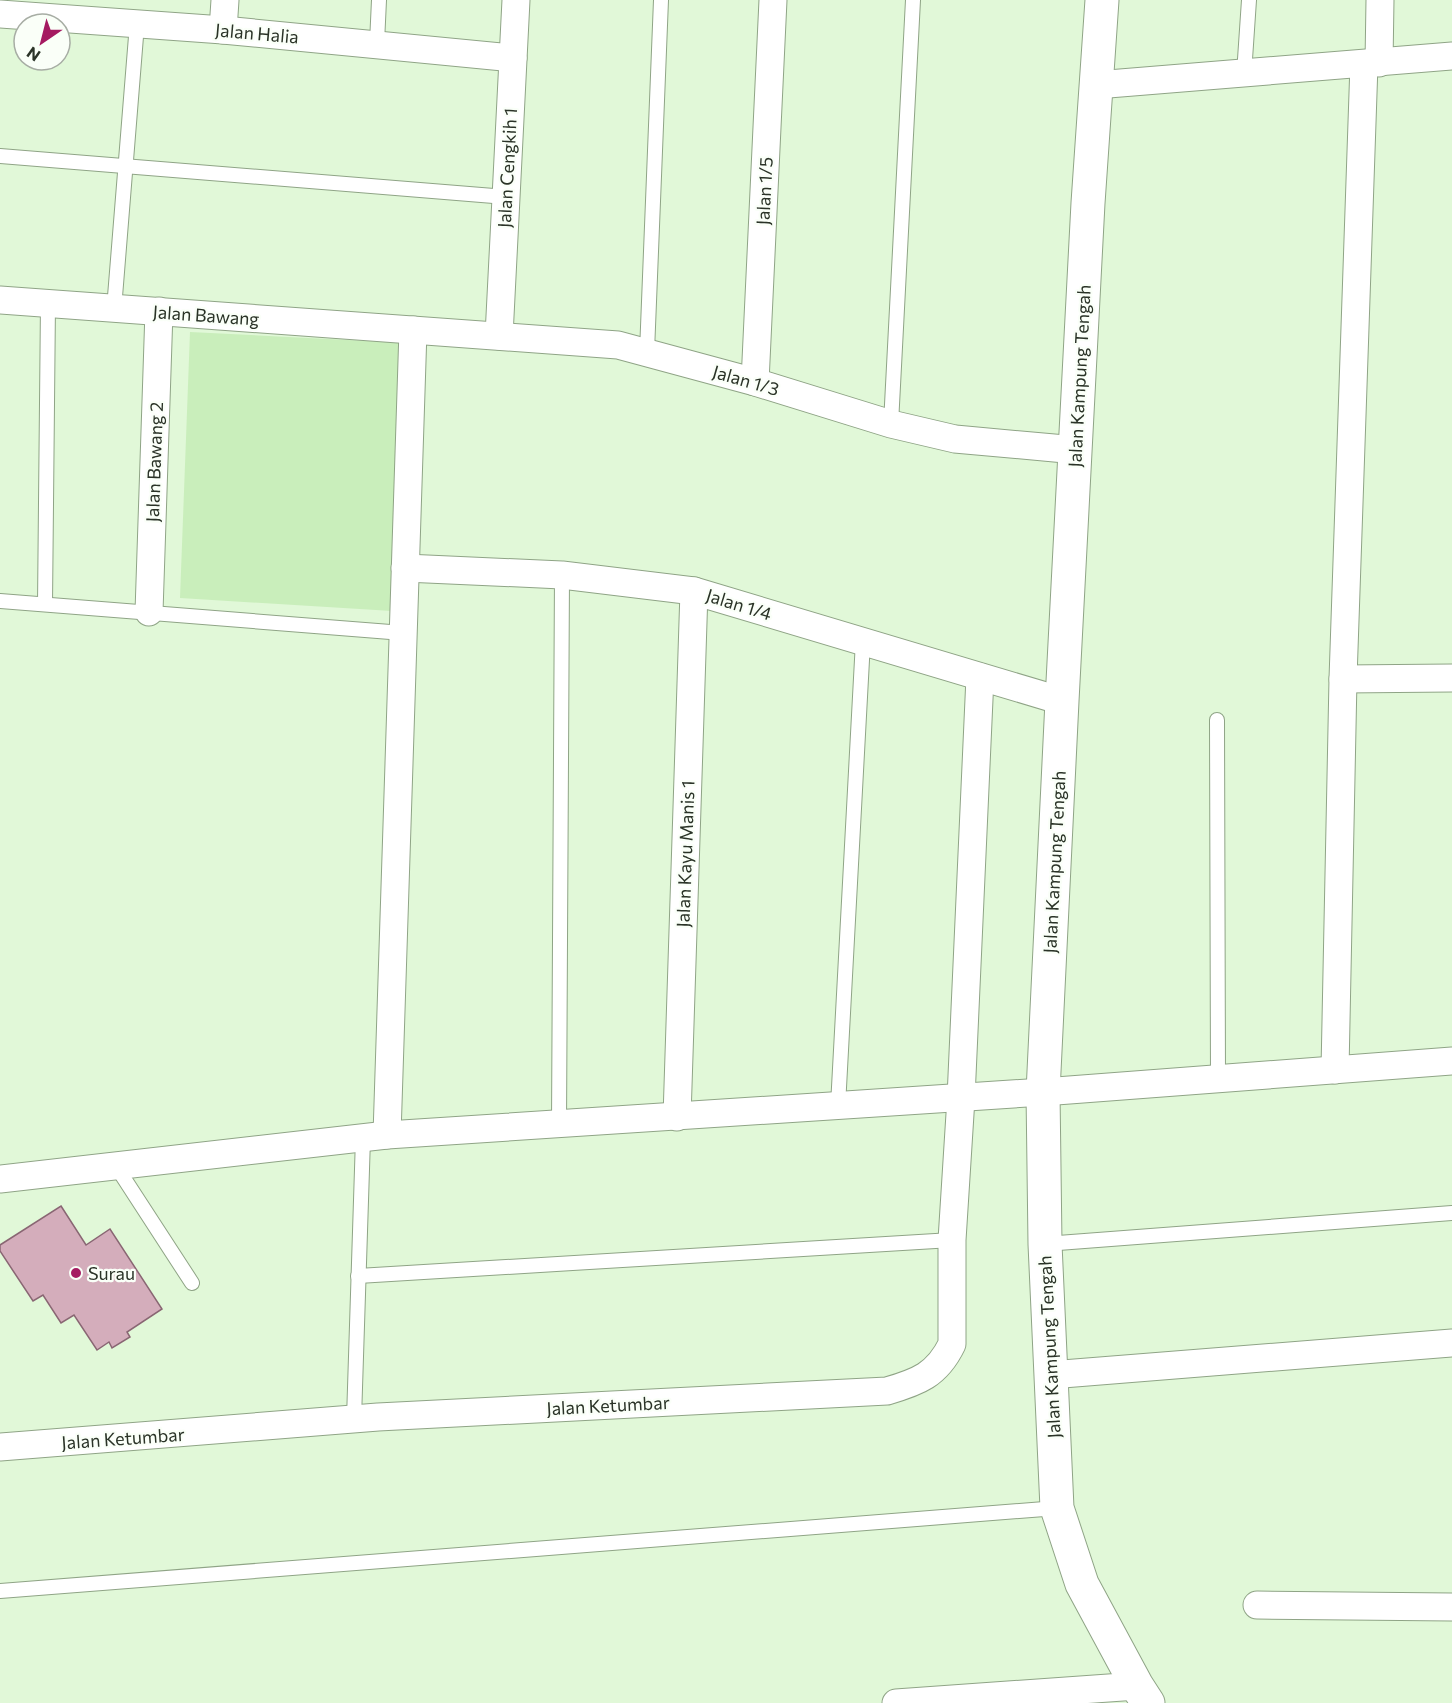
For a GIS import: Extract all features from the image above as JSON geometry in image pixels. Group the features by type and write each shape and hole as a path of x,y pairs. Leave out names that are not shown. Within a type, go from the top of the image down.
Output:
{"street":[{"path":"224,30 225,0"},
{"name":"Jalan Cengkih 1","path":"499,336 516,0"},
{"name":"Jalan 1/5","path":"755,382 773,0"},
{"name":"Jalan Kampung Tengah","path":"1102,0 1062,701 1043,1092 1045,1244 1057,1508 1082,1584 1142,1695"},
{"path":"1335,1070 1343,679 1371,63 1380,0"},
{"name":"Jalan Halia","path":"0,14 224,30 513,58"},
{"path":"1096,85 1452,56"},
{"name":"Jalan Bawang","path":"0,300 413,330"},
{"name":"Jalan Bawang 2","path":"148,612 159,311"},
{"path":"375,1137 403,633 413,330"},
{"name":"Jalan 1/3","path":"413,330 618,345 755,382 891,424 955,439 1076,450"},
{"name":"Jalan 1/4","path":"405,568 562,575 694,591 1062,701"},
{"name":"Jalan Kayu Manis 1","path":"677,1116 694,591"},
{"name":"Jalan Ketumbar","path":"0,1447 354,1419 887,1391 915,1383 933,1370 946,1357 952,1344 952,1240 961,1098 980,676"},
{"path":"1343,679 1452,678"},
{"path":"0,1179 375,1137 961,1098 1452,1061"},
{"path":"1050,1375 1452,1343"},
{"path":"1257,1605 1452,1606"},
{"path":"896,1703 1142,1695"}],"lane":[{"path":"377,44 379,0"},
{"path":"647,352 661,0"},
{"path":"891,424 913,0"},
{"path":"1244,74 1249,0"},
{"path":"114,309 137,24"},
{"path":"0,156 506,197"},
{"path":"45,604 48,303"},
{"path":"559,1124 562,575"},
{"path":"0,601 403,633"},
{"path":"838,1106 863,641"},
{"path":"1217,720 1218,1079"},
{"path":"354,1419 358,1276 375,1137"},
{"path":"116,1166 192,1283"},
{"path":"1045,1244 1452,1213"},
{"path":"358,1276 952,1240"},
{"path":"0,1591 1057,1508"}],"green space":[{"path":"190,332 407,343 392,611 180,598"}],"building":[{"name":"Surau","path":"61,1206 86,1245 110,1229 162,1309 127,1332 130,1337 112,1348 109,1342 97,1350 74,1315 61,1323 43,1295 33,1301 0,1251 0,1245"}],"place":[{"name":"Surau","path":"76,1273"}]}
